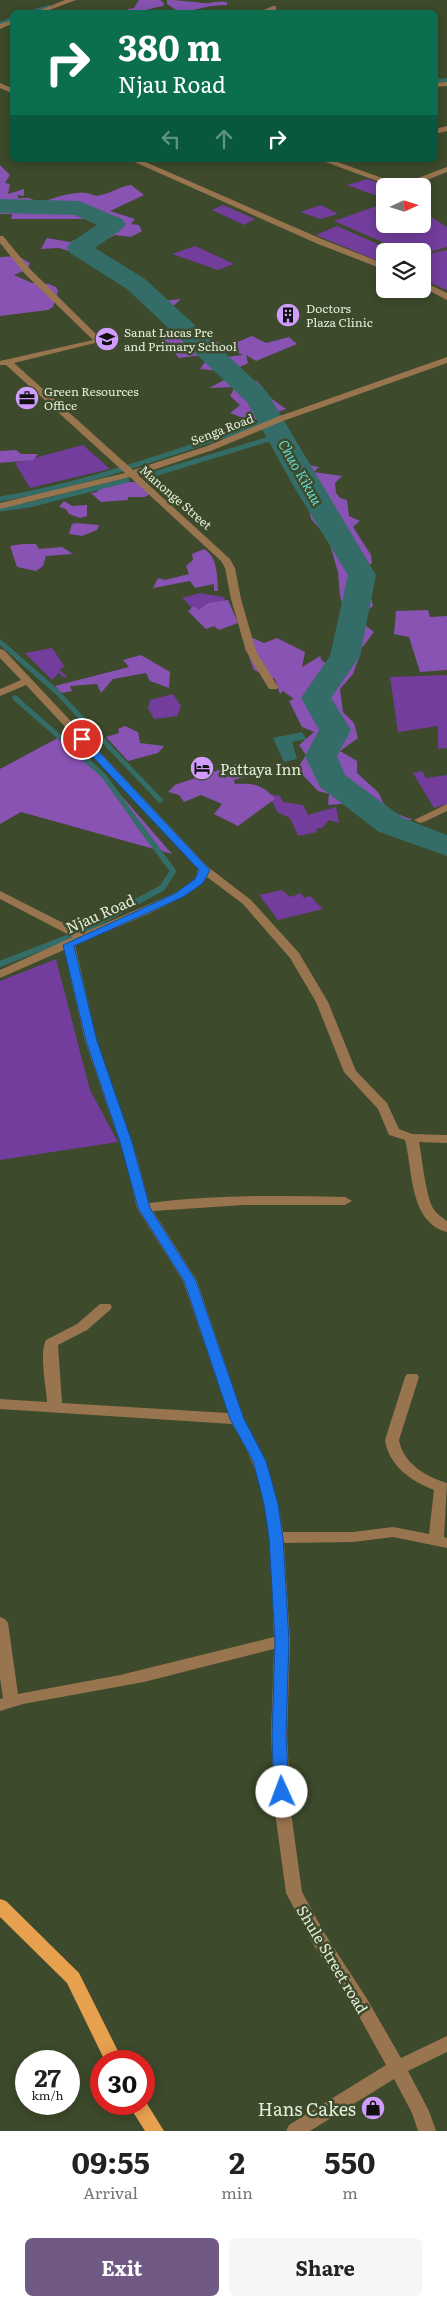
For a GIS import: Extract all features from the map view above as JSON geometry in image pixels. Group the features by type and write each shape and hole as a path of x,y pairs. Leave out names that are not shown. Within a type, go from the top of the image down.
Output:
{"main road":[{"path":"0,1906 73,1978 109,2050"},
{"path":"144,2115 155,2131"}],"street":[{"path":"44,10 72,0"},
{"path":"268,10 274,8"},
{"path":"139,162 304,234 376,262"},
{"path":"330,162 392,184 410,182 447,169"},
{"path":"0,238 28,272 99,341 4,363"},
{"path":"431,288 447,297"},
{"name":"Senga Road","path":"0,506 131,474 210,448 280,419 447,360"},
{"name":"Manonge Street","path":"4,363 225,559 230,568 236,598 251,651 273,687"},
{"path":"0,652 204,870 247,902 295,956 322,1002 350,1072 357,1081 368,1088 383,1106 394,1132 411,1138 447,1139"},
{"path":"0,693 27,681"},
{"path":"420,820 447,807"},
{"name":"Njau Road","path":"0,974 179,895 200,881 204,870"},
{"path":"0,894 84,938"},
{"name":"Shule Street road","path":"69,945 91,1041 119,1122 144,1208 190,1281 237,1419 259,1461 271,1504 276,1538 282,1641 279,1735 283,1812 294,1893 319,1939 361,2004 398,2068 420,2110 426,2131"},
{"path":"411,1138 427,1212 447,1228"},
{"path":"144,1208 194,1201 267,1198 345,1201"},
{"path":"54,1407 50,1356 51,1343 82,1327 105,1307"},
{"path":"276,1538 353,1537 393,1532 441,1541 445,1488 404,1468 398,1459 392,1440 412,1377"},
{"path":"0,1404 237,1419"},
{"path":"0,1623 6,1703 183,1669 282,1641"},
{"path":"294,2131 398,2068 447,2044"}],"shaded area":[{"path":"139,0 160,0 164,3 163,6 146,10 128,9 134,8"},
{"path":"167,0 206,3 227,2 227,5 194,10 176,10 167,4"},
{"path":"0,165 10,175 5,183 10,184 8,194 24,189 24,196 18,195 18,198 29,198 41,203 76,193 99,196 131,185 144,195 110,211 135,219 131,224 139,225 142,231 131,237 115,235 78,254 59,248 41,249 47,238 70,242 102,228 101,223 93,219 11,219 12,214 0,214"},
{"path":"368,179 376,182 376,196 347,185"},
{"path":"223,205 255,219 244,225 212,210"},
{"path":"321,205 338,214 320,219 300,212"},
{"path":"376,206 376,233 431,233 431,217 447,227 447,247 431,252 431,243 385,243 334,221"},
{"path":"337,226 376,243 376,260 316,235"},
{"path":"195,246 234,264 218,270 172,254"},
{"path":"447,250 447,290 431,283 431,253"},
{"path":"18,256 30,263 28,269 14,275 32,283 49,284 56,287 58,291 53,307 48,310 0,316 0,257"},
{"path":"159,298 164,301 181,299 171,308 196,330 210,339 225,345 219,350 227,357 243,355 225,347 252,336 266,343 289,337 297,344 256,361 246,355 248,363 238,368 252,381 257,381 272,399 286,409 251,421 230,413 240,405 230,396 235,387 209,388 226,379 220,371 200,369 206,360 202,355 179,358 157,334 182,330 151,300"},
{"path":"83,445 110,469 30,488 15,463"},
{"path":"292,446 302,454 309,465 319,467 314,472 342,476 335,483 336,493 340,498 347,500 349,516 360,521 353,527 371,555 372,563 367,566 373,584 369,589 373,606 357,619 374,632 361,649 338,651 349,639 350,628 340,596 338,572 328,538 311,519 306,492 295,482 275,449"},
{"path":"16,450 21,454 38,454 33,460 0,463 0,451"},
{"path":"136,482 150,494 145,497 128,497 128,500 101,502 91,493 97,492 100,485"},
{"path":"64,501 72,506 87,505 87,516 80,518 69,514 66,509 59,507"},
{"path":"72,524 99,525 97,530 82,536 69,534"},
{"path":"36,544 39,549 62,547 73,554 46,556 43,566 36,571 17,567 10,546"},
{"path":"204,549 209,553 214,562 218,591 214,591 214,584 195,588 190,581 153,588 158,578 165,580 189,574 186,566 193,560 192,554"},
{"path":"200,593 224,597 228,608 220,628 211,626 201,620 182,598"},
{"path":"228,600 238,623 219,630 214,626 206,629 188,611 194,606 199,610 208,603"},
{"path":"428,610 430,617 447,616 447,670 420,672 409,637 394,634 396,611"},
{"path":"253,638 264,643 277,638 305,652 302,667 320,656 322,661 329,664 339,660 341,654 361,652 353,674 340,689 343,712 354,723 358,738 340,751 357,761 357,773 378,792 387,810 413,820 389,820 354,803 328,805 329,794 318,791 297,769 306,755 299,745 314,732 302,727 289,701 294,699 283,691 280,694 275,679 254,670 249,657 257,652 244,649"},
{"path":"52,648 65,667 59,669 67,677 64,678 59,673 52,680 25,653"},
{"path":"141,655 170,672 169,688 150,681 146,673 113,679 101,693 97,684 70,686 72,691 62,693 55,686 129,667 123,660"},
{"path":"447,675 447,748 438,749 438,726 398,732 390,677"},
{"path":"173,694 181,706 177,716 154,719 148,708 150,700"},
{"path":"125,726 138,732 140,743 164,746 158,753 128,761 106,737 119,733 118,729"},
{"path":"67,733 172,854 21,812 0,824 0,769"},
{"path":"239,763 253,767 248,776 234,780 235,784 262,787 275,799 238,826 214,814 222,804 201,795 184,802 179,795 168,792 175,785"},
{"path":"422,771 426,778 447,775 447,804 434,808 413,773"},
{"path":"269,794 280,796 283,802 303,805 308,815 336,807 339,823 329,820 322,828 316,829 317,832 298,836 290,818 277,812"},
{"path":"282,890 290,897 301,893 304,898 310,896 323,909 278,920 259,895"},
{"path":"56,959 90,1090 118,1142 0,1160 0,981"}],"water":[{"path":"302,732 306,739 292,742 297,759 284,762 273,738"}],"waterway":[{"path":"39,10 49,7"},
{"path":"0,24 10,20"},
{"path":"438,81 447,80"},
{"name":"Chuo Kikuu","path":"0,206 79,208 114,224 79,248 136,284 258,398 308,487 362,575 345,656 316,698 335,730 321,756 331,780 391,825 447,846"},
{"path":"0,499 68,485 168,455 267,422"},
{"path":"151,475 279,436"},
{"path":"0,509 29,505 127,480"},
{"path":"0,642 56,691 91,728"},
{"path":"15,698 103,775 137,822"},
{"path":"97,734 160,800"},
{"path":"0,964 77,934 162,888 173,871 136,821"}],"place":[{"name":"Doctors Plaza Clinic","path":"288,315"},
{"name":"Sanat Lucas Pre and Primary School","path":"107,339"},
{"name":"Green Resources Office","path":"27,398"},
{"name":"Pattaya Inn","path":"202,768"},
{"name":"Hans Cakes","path":"373,2108"}],"route":[{"path":"82,739 204,870 200,881 179,895 69,945 91,1041 126,1142 144,1208 190,1281 237,1419 259,1461 271,1504 276,1538 282,1641 279,1735 282,1792"}]}
